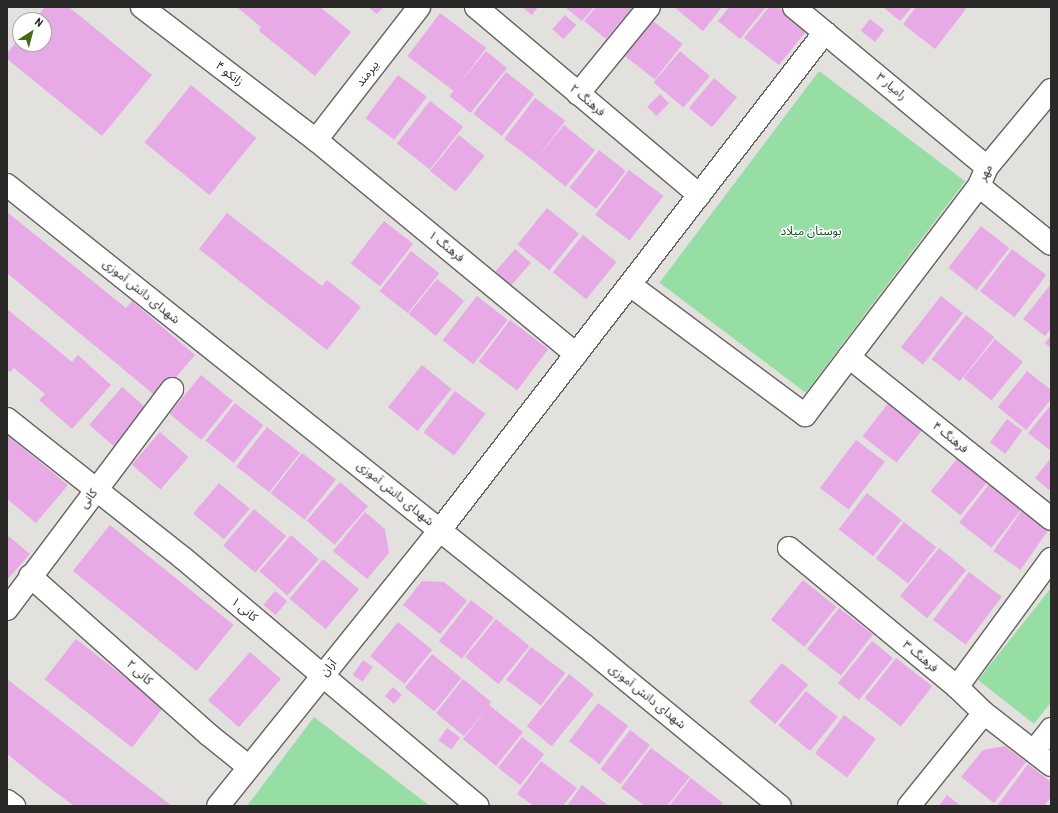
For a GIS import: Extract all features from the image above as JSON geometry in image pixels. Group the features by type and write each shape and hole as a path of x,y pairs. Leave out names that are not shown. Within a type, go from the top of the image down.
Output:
{"street":[{"name":"زانکو ۴","path":"142,7 316,140"},
{"name":"بیرمند","path":"316,140 419,7"},
{"name":"فرهنگ ۲","path":"476,7 699,195"},
{"path":"578,94 649,7"},
{"name":"رامیار ۳","path":"794,7 825,32 983,176"},
{"name":"آران","path":"218,806 440,530 825,32"},
{"name":"مهر","path":"1051,90 983,176 1051,244"},
{"name":"فرهنگ ۱","path":"316,140 576,354"},
{"path":"630,285 804,415 849,357 983,176"},
{"name":"شهدای دانش آموزی","path":"7,185 440,530 780,806"},
{"name":"فرهنگ ۴","path":"849,357 1051,519"},
{"name":"کانی","path":"7,609 30,576 172,389"},
{"name":"کانی ۱","path":"7,419 95,491 182,558 478,806"},
{"name":"فرهنگ ۳","path":"789,548 957,687 984,713 1051,765"},
{"path":"957,687 1051,559"},
{"name":"کانی ۲","path":"30,576 209,735 249,767"},
{"path":"909,806 984,713"},
{"path":"1034,751 1051,729"},
{"path":"7,801 14,806"}],"green space":[{"name":"بوستان میلاد","path":"819,71 965,181 806,393 660,283"},
{"path":"1051,588 1051,702 1034,724 978,680"},
{"path":"314,717 430,806 247,806"}],"building":[{"path":"45,7 69,7 152,75 102,136 7,59 7,53 12,47 12,52 52,52 52,12 41,12"},
{"path":"237,7 320,7 351,32 315,76 259,31 261,27"},
{"path":"368,7 384,7 377,14"},
{"path":"522,7 538,7 532,15"},
{"path":"565,7 594,7 582,21"},
{"path":"596,7 633,7 606,39 584,21"},
{"path":"674,7 722,7 703,31"},
{"path":"729,7 766,7 740,39 718,21"},
{"path":"769,7 778,7 807,30 779,65 744,38"},
{"path":"883,7 912,7 900,21"},
{"path":"916,7 963,7 966,9 935,49 903,24"},
{"path":"440,13 486,48 454,91 408,56"},
{"path":"565,15 576,25 563,39 552,29"},
{"path":"648,17 683,44 655,80 620,52"},
{"path":"870,19 884,30 875,42 861,31"},
{"path":"486,51 507,68 470,113 449,96"},
{"path":"680,51 710,76 684,107 654,82"},
{"path":"506,72 534,94 502,136 473,114"},
{"path":"398,75 427,97 394,140 366,118"},
{"path":"714,78 737,97 712,127 689,108"},
{"path":"191,85 256,138 210,195 144,143"},
{"path":"660,94 669,103 656,116 647,107"},
{"path":"535,98 565,121 535,162 504,139"},
{"path":"430,101 463,127 430,169 397,144"},
{"path":"564,125 595,150 566,187 534,162"},
{"path":"459,135 485,156 456,192 430,171"},
{"path":"599,150 626,171 596,209 569,188"},
{"path":"629,170 663,196 630,241 595,215"},
{"path":"547,208 579,234 549,270 517,245"},
{"path":"7,212 126,308 132,301 195,355 158,398 7,273"},
{"path":"227,213 322,286 327,280 361,307 327,350 199,249"},
{"path":"384,221 413,244 380,286 351,264"},
{"path":"981,226 1009,248 977,290 948,268"},
{"path":"583,235 616,262 586,299 553,272"},
{"path":"515,249 531,263 511,285 495,272"},
{"path":"1012,249 1046,275 1014,317 980,291"},
{"path":"411,251 439,273 408,313 380,291"},
{"path":"437,279 464,301 436,336 409,314"},
{"path":"1051,284 1051,329 1045,336 1023,319"},
{"path":"477,296 508,320 473,364 443,340"},
{"path":"941,296 963,313 923,364 901,347"},
{"path":"7,309 72,362 78,355 111,385 72,429 39,400 45,394 14,368 10,372 7,370"},
{"path":"966,315 994,337 960,381 932,359"},
{"path":"510,320 548,349 517,390 479,362"},
{"path":"1051,335 1051,348 1045,343"},
{"path":"995,339 1023,362 992,401 964,378"},
{"path":"422,365 452,389 418,431 388,407"},
{"path":"1027,371 1051,390 1051,399 1026,430 998,407"},
{"path":"201,375 233,401 201,440 170,414"},
{"path":"122,387 152,413 119,451 89,425"},
{"path":"455,391 485,414 454,455 424,433"},
{"path":"894,396 928,422 896,463 863,436"},
{"path":"235,403 263,425 234,463 205,441"},
{"path":"1051,405 1051,451 1028,433"},
{"path":"1007,419 1022,430 1005,454 990,442"},
{"path":"267,427 300,453 269,492 236,466"},
{"path":"160,432 189,457 160,489 132,464"},
{"path":"7,435 68,485 36,523 7,499"},
{"path":"856,440 885,462 849,510 820,488"},
{"path":"302,453 336,479 304,520 271,493"},
{"path":"961,454 991,478 960,515 931,491"},
{"path":"1051,458 1051,487 1049,490 1035,478"},
{"path":"340,482 368,506 334,545 307,520"},
{"path":"219,483 250,509 224,539 193,514"},
{"path":"990,483 1022,508 992,548 959,522"},
{"path":"867,493 902,520 873,556 839,529"},
{"path":"254,509 286,536 255,573 223,546"},
{"path":"1022,510 1049,529 1020,570 993,551"},
{"path":"365,512 385,529 389,553 367,579 333,551"},
{"path":"904,522 936,547 908,583 876,558"},
{"path":"110,525 234,625 196,671 73,571"},
{"path":"7,535 30,554 7,580"},
{"path":"291,535 319,559 287,596 260,571"},
{"path":"939,548 966,570 927,618 900,596"},
{"path":"323,559 359,589 326,629 290,599"},
{"path":"969,572 1002,597 966,645 933,620"},
{"path":"803,580 836,607 804,647 771,620"},
{"path":"422,581 444,582 467,601 440,634 403,605"},
{"path":"275,591 287,601 276,615 263,605"},
{"path":"471,600 494,618 462,659 439,641"},
{"path":"839,608 873,634 841,675 807,649"},
{"path":"496,619 529,646 499,684 465,657"},
{"path":"398,622 432,650 405,684 370,656"},
{"path":"76,639 163,707 132,748 45,679"},
{"path":"872,641 893,658 859,700 838,683"},
{"path":"531,647 565,673 541,706 506,680"},
{"path":"250,652 281,679 239,727 208,700"},
{"path":"432,654 462,678 434,711 405,687"},
{"path":"896,658 932,686 901,727 865,698"},
{"path":"363,660 373,667 363,682 353,675"},
{"path":"782,663 808,685 775,724 749,702"},
{"path":"569,674 594,694 552,746 527,726"},
{"path":"7,679 172,806 74,806 46,785 7,754"},
{"path":"463,679 491,702 489,705 523,732 496,766 463,739 488,708 464,736 436,713"},
{"path":"393,687 402,695 394,704 385,696"},
{"path":"806,691 838,717 810,751 778,725"},
{"path":"598,703 628,726 599,764 569,741"},
{"path":"844,715 876,739 847,777 815,753"},
{"path":"447,728 460,737 452,749 438,740"},
{"path":"630,730 650,745 620,784 601,769"},
{"path":"522,737 544,754 520,785 498,768"},
{"path":"1005,746 1026,762 994,803 961,777 983,750"},
{"path":"651,748 690,777 667,806 645,806 621,788"},
{"path":"541,761 577,788 563,806 534,806 517,794"},
{"path":"1028,764 1051,782 1051,797 1044,806 997,806"},
{"path":"691,778 723,803 721,806 669,806"},
{"path":"582,785 609,806 567,806"},
{"path":"947,795 961,806 939,806"}]}
